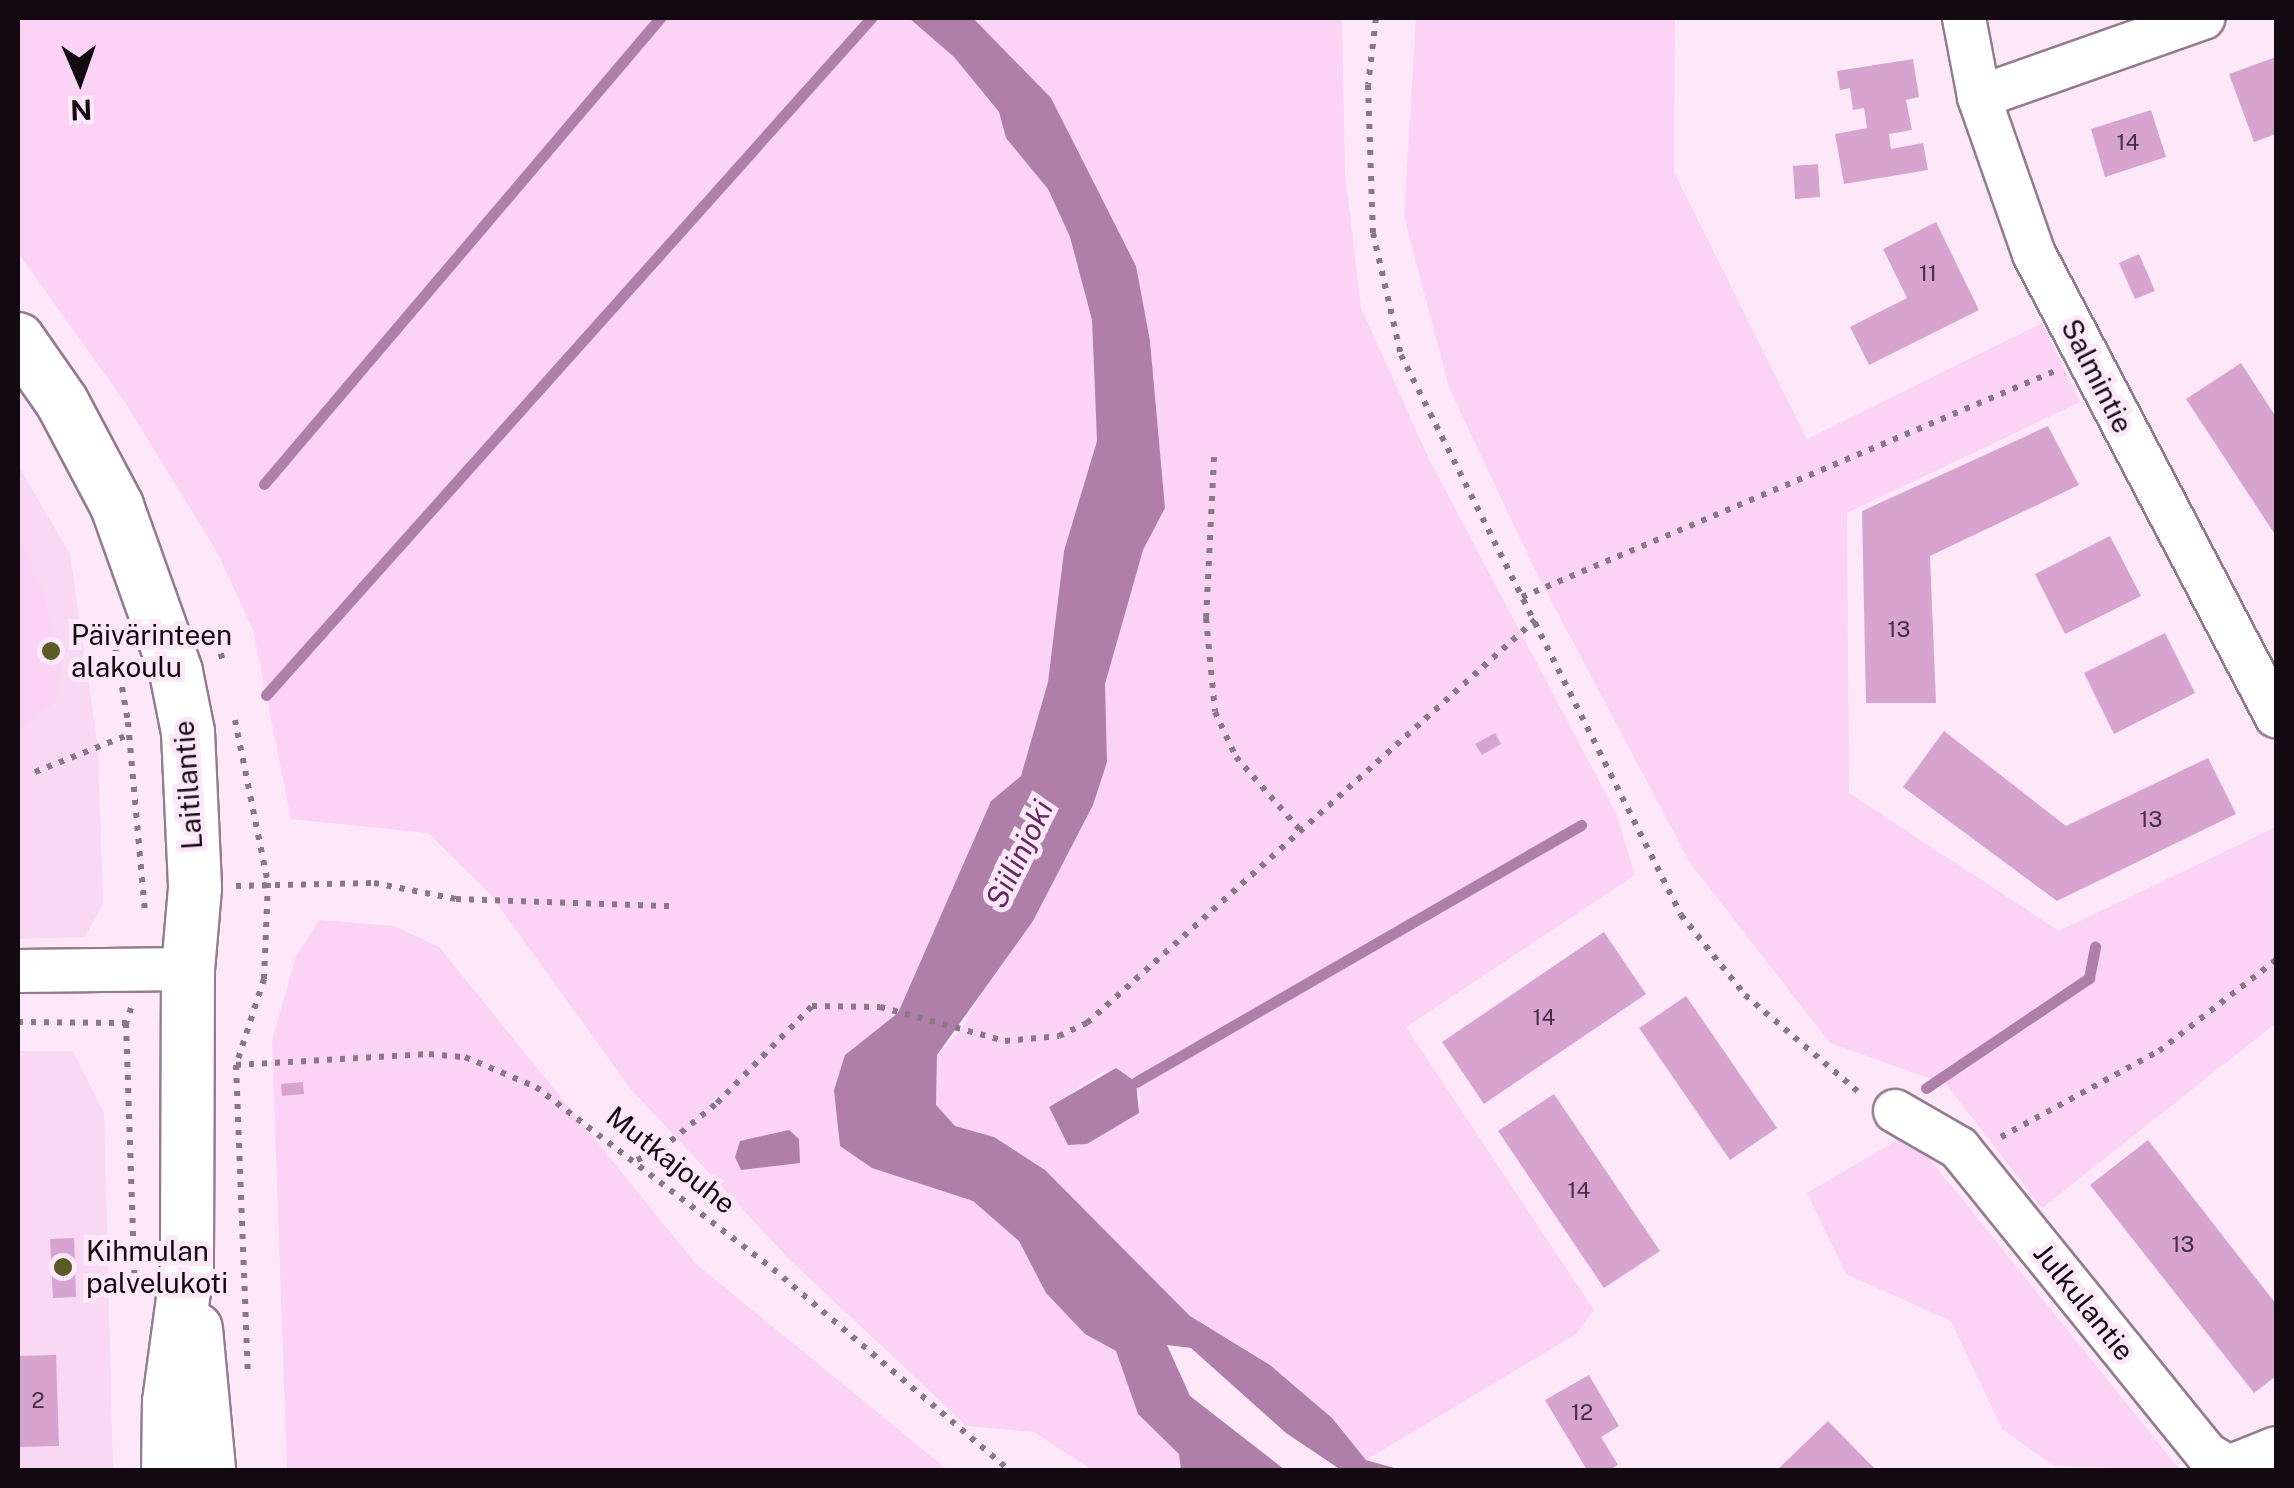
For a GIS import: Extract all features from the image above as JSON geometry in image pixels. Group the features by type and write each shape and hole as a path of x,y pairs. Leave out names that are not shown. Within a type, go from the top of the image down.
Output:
{"street":[{"name":"Salmintie","path":"1964,18 1978,97 2034,254 2276,716"},
{"path":"1978,97 2202,18"},
{"name":"Laitilantie","path":"18,339 62,402 117,506 176,672 188,732 194,868 188,969 188,1268 169,1402 168,1470"},
{"path":"18,970 188,969"},
{"name":"Julkulantie","path":"1894,1111 1967,1157 2207,1454 2227,1469 2276,1448"},
{"name":"Laitilantie","path":"188,1268 207,1400 209,1470"}],"path":[{"path":"1376,18 1368,85 1373,233 1402,355 1681,915 1745,994 1820,1064 1894,1111"},
{"path":"1522,596 2088,357"},
{"path":"1214,457 1206,618 1215,712 1236,757 1301,831"},
{"path":"109,620 128,735 145,920"},
{"path":"637,1160 661,1150 717,1102 796,1015 828,1003 880,1007 980,1039 1059,1036 1087,1023 1534,620"},
{"path":"216,628 226,676"},
{"path":"234,714 268,883 264,979 236,1065 248,1392"},
{"path":"36,772 128,735"},
{"path":"232,886 374,883 456,899 672,906"},
{"path":"1967,1157 2158,1051 2276,960"},
{"path":"131,1007 126,1023 136,1315"},
{"path":"18,1022 126,1023"},
{"name":"Mutkajouhe","path":"236,1065 396,1054 465,1057 536,1086 637,1160 1009,1470"}],"shaded area":[{"path":"18,18 909,18 954,57 999,113 1006,138 1048,189 1070,237 1092,320 1097,441 1064,551 1048,682 1021,776 991,801 898,1014 845,1055 839,1145 873,1168 973,1201 1019,1241 1046,1293 1085,1334 1116,1351 1138,1414 1179,1454 1181,1470 1092,1470 1034,1432 967,1426 789,1259 630,1088 490,894 428,833 291,819 253,630 217,552 124,401 18,253"},
{"path":"973,18 1342,18 1345,173 1361,308 1429,459 1616,813 1635,875 1406,1027 1594,1310 1576,1334 1366,1460 1332,1418 1271,1365 1190,1316 1045,1170 994,1137 955,1126 936,1106 937,1055 961,1030 1107,762 1104,685 1143,550 1165,508 1150,341","holes":["1106,1070 1136,1082 1142,1104 1049,1107"]},
{"path":"1416,18 1675,18 1674,172 1807,439 2042,323 2080,402 1847,513 1849,793 2059,931 2276,827 2276,1023 2042,1208 1946,1084 1830,1043 1690,863 1537,574 1449,388 1404,216"},
{"name":"Päivärinteen alakoulu","path":"18,465 70,554 98,748 103,904 85,937 18,939"},
{"path":"18,536 42,587 62,666 55,703 18,729"},
{"path":"320,920 394,926 439,947 696,1264 948,1470 287,1470 272,1040 296,956"},
{"name":"Kihmulan palvelukoti","path":"18,1051 73,1051 104,1113 113,1470 18,1470"},
{"path":"1909,1133 2180,1470 2054,1466 2002,1429 1951,1321 1846,1274 1807,1193"}],"water":[{"name":"Siilinjoki","path":"909,18 973,18 1051,98 1136,266 1150,341 1165,508 1143,550 1105,684 1107,762 1093,805 1033,921 937,1055 936,1105 955,1126 994,1137 1045,1170 1190,1316 1270,1365 1332,1418 1366,1460 1401,1470 1341,1470 1286,1433 1191,1348 1167,1345 1190,1396 1285,1470 1181,1470 1179,1454 1138,1414 1116,1351 1085,1334 1046,1293 1019,1241 973,1201 872,1168 840,1146 834,1090 845,1055 898,1013 991,801 1021,776 1048,682 1064,551 1097,441 1092,320 1070,237 1048,189 1006,138 999,112 954,57"},
{"path":"1116,1068 1136,1082 1139,1113 1087,1144 1068,1145 1049,1107"},
{"path":"789,1130 799,1139 800,1163 741,1170 735,1157 740,1141"}],"building":[{"path":"2276,57 2276,134 2254,142 2229,74"},
{"path":"1913,59 1919,97 1906,100 1912,130 1889,134 1891,149 1923,143 1928,170 1844,184 1835,134 1867,128 1864,108 1853,110 1850,88 1840,90 1837,71"},
{"path":"2151,110 2166,157 2105,177 2091,129"},
{"path":"1818,164 1820,197 1795,199 1793,166"},
{"path":"1936,222 1979,310 1869,365 1850,327 1907,298 1883,249"},
{"path":"2139,254 2155,291 2135,299 2119,263"},
{"path":"2241,363 2276,417 2276,536 2186,399"},
{"path":"2048,426 2079,485 1930,556 1936,703 1866,703 1862,511"},
{"path":"2110,536 2141,596 2065,634 2035,574"},
{"path":"2165,633 2195,693 2114,734 2084,673"},
{"path":"1944,731 2066,826 2208,758 2236,814 2057,901 1903,787"},
{"path":"1495,733 1501,744 1482,755 1475,744"},
{"path":"1604,932 1646,994 1484,1104 1442,1042"},
{"path":"1686,996 1777,1128 1730,1160 1639,1028"},
{"path":"303,1082 304,1094 282,1096 281,1084"},
{"path":"1554,1094 1660,1251 1604,1288 1498,1131"},
{"path":"2148,1140 2276,1304 2276,1376 2254,1393 2090,1185"},
{"path":"74,1238 76,1297 53,1298 50,1239"},
{"name":"Kihmulan palvelukoti","path":"56,1355 59,1446 18,1447 18,1356"},
{"path":"1589,1375 1619,1426 1601,1437 1618,1465 1609,1470 1587,1470 1545,1400"},
{"path":"1828,1421 1876,1470 1777,1470"}],"waterway":[{"path":"264,484 660,18"},
{"path":"266,695 871,18"},
{"path":"1136,1082 1581,825"},
{"path":"1926,1088 2089,978 2095,947"}],"place":[{"name":"Päivärinteen alakoulu","path":"51,651"},
{"name":"Kihmulan palvelukoti","path":"63,1267"}]}
